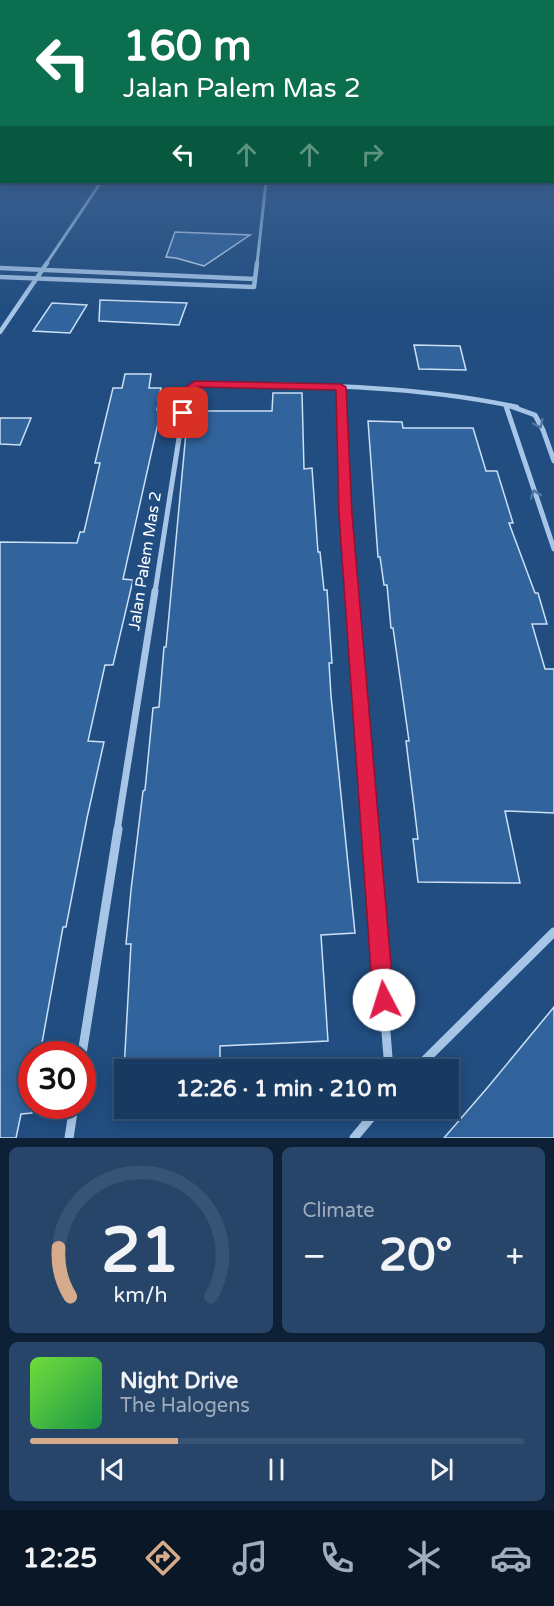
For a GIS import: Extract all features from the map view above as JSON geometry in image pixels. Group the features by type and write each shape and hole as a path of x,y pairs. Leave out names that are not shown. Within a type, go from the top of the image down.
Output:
{"street":[{"path":"0,332 85,205"},
{"path":"0,277 253,287 263,205"},
{"path":"0,268 255,279"},
{"path":"158,283 162,275"},
{"name":"Jalan Palem Mas 2","path":"84,1041 187,390 195,384 429,391 506,405 537,416 554,461"},
{"path":"341,387 346,514 388,1059"},
{"path":"506,405 554,549"},
{"path":"426,1059 554,932"},
{"path":"69,1138 72,1119"},
{"path":"354,1138 370,1119"}],"building":[{"path":"175,232 250,235 204,266 166,257"},
{"path":"100,300 187,303 179,325 99,321"},
{"path":"52,303 87,305 70,333 33,331"},
{"path":"414,345 460,346 466,370 419,369"},
{"path":"125,374 151,374 149,388 161,388 157,410 161,410 123,579 133,580 113,665 105,665 88,741 104,742 66,927 63,927 42,1041 18,1041 18,1119 20,1119 16,1138 0,1138 0,542 77,543 80,532 84,532 100,463 95,463 113,388 122,388"},
{"path":"273,393 302,393 304,469 312,468 318,552 320,552 324,590 327,590 332,663 329,663 331,696 355,933 321,935 328,1041 220,1046 220,1059 125,1059 131,944 126,944 131,890 143,791 145,790 153,708 159,707 188,411 272,411"},
{"path":"0,418 31,418 20,445 0,444"},
{"path":"368,421 402,422 403,428 473,428 486,471 497,471 513,523 509,523 535,593 538,593 547,624 532,624 545,669 554,669 554,813 505,811 520,883 418,882 413,839 418,839 406,741 409,741 393,628 391,628 387,585 384,585 380,557 378,557"},
{"path":"554,1007 554,1138 444,1138 488,1087"}],"route":[{"path":"183,413 187,390 195,384 341,387 346,514 384,1000"}]}
